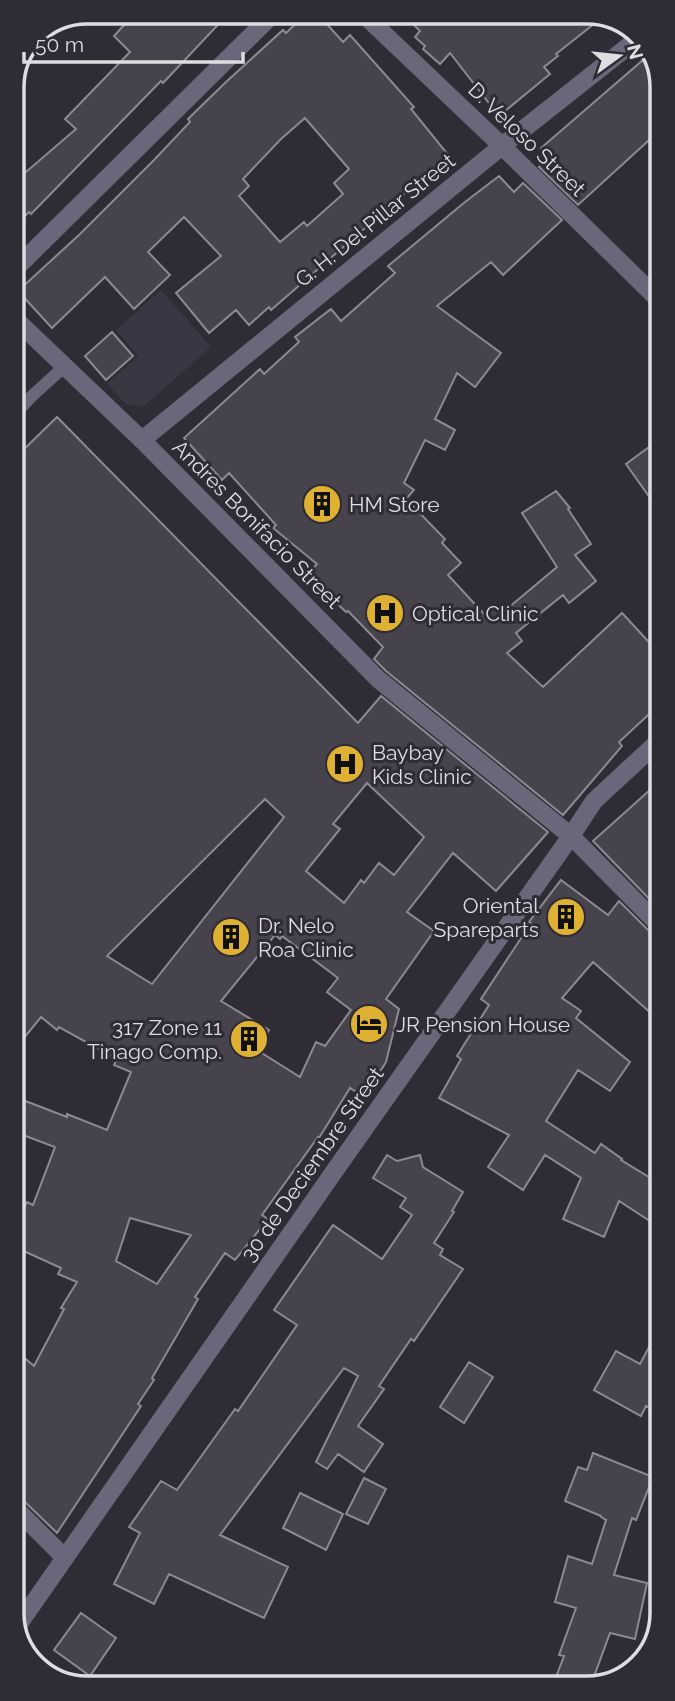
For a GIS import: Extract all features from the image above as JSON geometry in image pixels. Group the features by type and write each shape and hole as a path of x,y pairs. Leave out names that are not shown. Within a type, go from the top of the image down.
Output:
{"street":[{"path":"25,259 263,24"},
{"name":"D. Veloso Street","path":"374,25 651,292"},
{"name":"G. H. Del Pillar Street","path":"142,440 632,43"},
{"name":"Andres Bonifacio Street","path":"25,328 142,440 378,679 571,836 651,916"},
{"name":"30 de Deciembre Street","path":"24,1616 594,802 651,748"},
{"path":"24,1517 64,1557"}],"lane":[{"path":"25,404 65,366"}],"shaded area":[{"path":"161,290 211,347 144,406 127,405 107,384 138,356 116,330"}],"building":[{"path":"125,24 218,24 31,214 29,212 25,216 25,171 76,129 65,119 130,52 114,36"},
{"path":"295,24 327,24 343,42 350,35 414,107 411,109 450,157 271,310 269,307 249,325 236,310 209,333 176,293 221,256 184,217 148,252 170,275 134,309 105,277 52,328 25,298 25,285 154,160 190,122 188,119 283,30 286,33","holes":["305,118 349,169 334,183 343,194 307,226 304,222 280,242 239,196 249,186 243,179"]},
{"path":"414,25 593,25 544,67 550,74 499,116 450,53 440,64 423,49 425,46 415,37 420,31"},
{"path":"643,60 645,63 651,87 651,138 578,205 539,167 549,157 541,148"},
{"path":"499,176 514,192 523,183 562,220 503,275 491,262 437,306 501,353 475,387 457,373 435,419 455,430 445,450 425,440 404,483 414,490 406,499 445,539 442,543 461,563 448,575 484,614 494,604 502,613 557,567 522,513 556,491 570,508 568,509 591,544 575,555 596,581 569,603 563,595 516,633 522,641 507,653 543,687 622,613 651,644 651,712 619,742 622,746 563,815 386,671 374,659 383,647 307,575 317,564 273,528 276,525 229,473 222,480 184,438 260,369 264,374 299,342 295,337 331,309 341,321 395,273 388,266"},
{"path":"112,332 133,356 106,380 85,356"},
{"path":"57,417 358,723 381,696 548,832 496,891 453,853 407,912 434,931 386,999 399,1009 386,1062 364,1097 350,1088 319,1138 262,1215 268,1219 235,1260 225,1253 195,1297 198,1299 138,1404 141,1406 57,1533 24,1501 24,1358 34,1366 64,1309 61,1308 77,1282 58,1274 61,1268 24,1251 24,1207 27,1202 33,1205 55,1147 24,1135 24,1101 107,1130 131,1072 114,1065 117,1059 59,1027 57,1030 41,1017 24,1037 25,449","holes":["367,783 424,837 394,875 379,863 364,883 361,880 344,903 306,871 340,829 333,824","265,799 284,817 152,984 107,956","275,935 280,939 282,936 338,978 327,992 351,1010 325,1046 316,1042 300,1077 257,1050 269,1030 221,1001","130,1218 191,1235 157,1284 116,1261"]},
{"path":"651,446 651,499 626,464"},
{"path":"651,789 651,901 593,841"},
{"path":"561,880 608,915 619,901 651,933 651,1013 593,962 562,998 581,1011 576,1018 630,1062 610,1091 578,1070 546,1121 595,1153 601,1144 651,1178 651,1222 619,1201 604,1237 563,1219 581,1178 545,1155 523,1190 488,1167 509,1135 439,1098 461,1059 457,1056 489,1005 481,999 531,923 529,922"},
{"path":"387,1155 397,1161 420,1155 423,1167 463,1192 434,1243 443,1249 440,1255 463,1269 414,1341 411,1339 379,1386 384,1389 358,1426 383,1444 364,1472 338,1454 327,1469 316,1462 358,1376 344,1368 220,1535 288,1567 264,1618 169,1574 154,1604 114,1584 140,1533 129,1527 161,1481 177,1490 235,1409 238,1411 297,1325 274,1310 333,1225 382,1259 412,1215 400,1207 406,1198 373,1178"},
{"path":"651,1344 651,1409 646,1406 641,1416 594,1390 616,1351 640,1364"},
{"path":"469,1362 493,1377 464,1423 440,1407"},
{"path":"593,1453 651,1476 636,1520 632,1518 614,1575 647,1583 635,1639 610,1633 594,1676 556,1676 564,1656 559,1655 576,1608 555,1602 568,1556 592,1564 606,1520 565,1501 578,1467 587,1470"},
{"path":"364,1478 386,1489 368,1524 346,1514"},
{"path":"300,1493 343,1514 326,1550 283,1528"},
{"path":"81,1613 116,1638 90,1676 54,1650"}],"place":[{"name":"HM Store","path":"322,504"},
{"name":"Optical Clinic","path":"385,613"},
{"name":"Baybay Kids Clinic","path":"345,764"},
{"name":"Oriental Spareparts","path":"566,917"},
{"name":"Dr. Nelo Roa Clinic","path":"231,937"},
{"name":"JR Pension House","path":"369,1024"},
{"name":"317 Zone 11 Tinago Comp.","path":"249,1039"}]}
